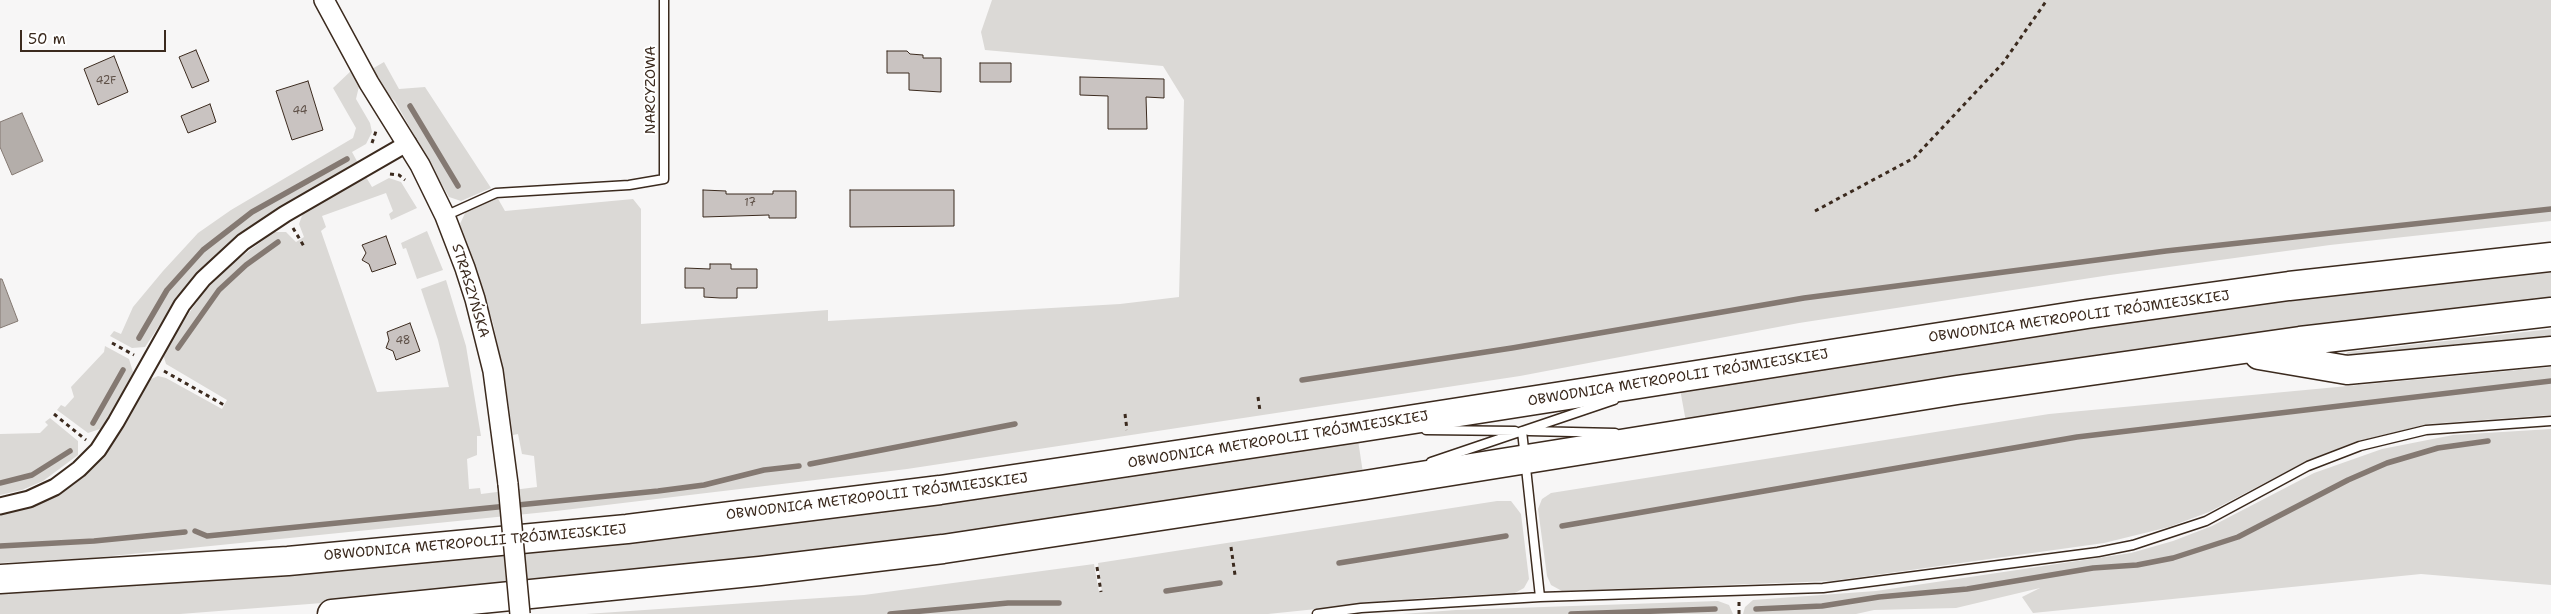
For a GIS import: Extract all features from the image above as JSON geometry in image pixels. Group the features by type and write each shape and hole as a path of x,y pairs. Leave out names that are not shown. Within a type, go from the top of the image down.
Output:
{"highway":[{"name":"OBWODNICA METROPOLII TRÓJMIEJSKIEJ","path":"0,580 288,561 627,529 940,490 1357,428 2116,310 2289,286 2551,257"},
{"path":"332,614 760,572 933,550 1365,485 1957,390 2230,350 2551,312"},
{"path":"2230,350 2347,370 2551,351"}],"street":[{"name":"STRASZYŃSKA","path":"324,0 368,83 408,143 445,216 475,299 493,371 508,484 520,614"},
{"path":"0,506 29,499 55,488 80,469 98,450 116,422 182,305 203,279 243,242 285,214 408,143"}],"lane":[{"name":"NARCYZOWA","path":"445,216 496,193 629,185 664,179 664,0"},
{"path":"1633,394 1679,378"},
{"path":"1421,466 1624,397"},
{"path":"1317,614 1361,608 1540,597 1823,588 2098,552 2133,545 2206,521 2308,466 2360,446 2426,430 2551,421"},
{"path":"1357,428 1406,429"},
{"path":"1416,429 1620,433"},
{"path":"1522,431 1540,597"},
{"path":"1629,433 1688,434"},
{"path":"1365,485 1412,469"}],"path":[{"path":"1815,211 1914,158 2003,63 2048,0"},
{"path":"376,126 373,142 360,154 367,167 374,179 389,174 399,175 408,182"},
{"path":"285,214 305,248"},
{"path":"112,343 224,405"},
{"path":"1258,397 1260,411"},
{"path":"54,414 98,450"},
{"path":"1125,414 1127,430"},
{"path":"1230,547 1235,575"},
{"path":"1097,567 1100,592"}],"shaded area":[{"path":"992,0 2551,0 2551,221 2330,245 2110,275 1799,323 1520,376 907,469 556,511 92,558 0,563 0,515 40,504 61,493 87,473 112,444 149,380 158,376 166,378 222,409 227,400 166,364 163,354 169,342 203,293 233,263 274,232 286,232 296,242 304,237 299,224 303,213 366,177 372,187 389,178 401,182 417,208 391,220 389,214 393,211 386,193 322,216 326,227 321,231 377,392 449,387 438,340 421,289 446,280 466,346 481,436 477,436 477,455 467,459 469,489 480,488 481,494 537,487 534,456 522,454 518,434 513,435 505,380 493,323 460,224 466,211 497,197 505,211 633,199 641,209 641,324 828,310 828,321 1120,304 1179,297 1184,100 1163,66 985,50 981,32"},
{"path":"368,61 372,69 384,62 399,89 425,87 491,188 461,201 449,197 395,101 375,83 364,63"},
{"path":"353,69 360,82 356,99 370,123 372,132 366,144 352,152 358,163 268,215 228,244 185,287 145,347 132,348 110,336 114,331 121,334 133,307 198,233 231,210 353,138 356,128 333,88"},
{"path":"22,113 43,161 12,175 0,147 0,122"},
{"path":"427,231 443,270 417,279 406,248 403,249 401,243"},
{"path":"2551,270 2551,301 1686,422 1680,389 2252,303"},
{"path":"0,279 2,279 18,321 0,328"},
{"path":"2551,329 2551,339 2345,355 2348,352"},
{"path":"105,346 129,359 133,372 116,406 100,429 88,433 57,410 61,405 65,407 74,397 71,387 104,352"},
{"path":"2551,367 2551,415 2428,424 2355,442 2309,460 2209,512 2169,527 2104,543 1832,581 1562,591 1551,585 1547,576 1538,509 1542,499 1551,493 2049,414"},
{"path":"50,418 78,441 78,455 43,481 22,490 0,495 0,434 40,433 48,425 45,422"},
{"path":"2551,429 2551,585 2421,574 2033,613 2022,597 2040,588 1956,608 1874,610 1856,614 1743,614 1745,607 1753,600 1876,591 2131,553 2173,541 2212,526 2314,473 2382,449 2453,435"},
{"path":"1358,440 1363,473 1043,522 819,552 387,598 180,614 0,614 0,592 384,566 712,532 938,504"},
{"path":"1497,501 1511,501 1521,514 1529,579 1524,588 1515,593 1423,598 1268,614 586,614 864,595 1094,564 1099,592 1102,592 1098,563"},
{"path":"1718,601 1729,605 1733,614 1402,614 1456,610"}],"building":[{"path":"196,50 209,81 192,88 179,57"},
{"path":"887,51 907,51 910,54 923,55 923,58 941,58 941,92 909,90 909,73 887,73"},
{"path":"114,56 128,92 98,105 84,69"},
{"path":"980,63 1011,63 1011,82 980,82"},
{"path":"1080,77 1164,79 1164,98 1146,97 1147,129 1108,129 1108,96 1080,95"},
{"path":"308,81 323,130 292,140 276,91"},
{"path":"210,104 216,122 188,133 181,116"},
{"path":"703,190 726,191 726,194 773,194 773,191 796,191 796,218 769,218 769,215 703,217"},
{"path":"850,190 954,190 954,226 850,227"},
{"path":"386,236 396,264 372,272 369,264 362,260 366,253 362,245"},
{"path":"710,264 731,264 731,269 757,269 757,288 737,288 737,298 720,298 704,297 704,288 685,288 685,268 710,269"},
{"path":"410,323 420,351 396,360 393,351 386,348 389,340 387,332"}],"waterway":[{"path":"410,106 458,186"},
{"path":"139,338 167,290 203,250 252,212 347,159"},
{"path":"1302,380 1512,348 1804,298 2166,251 2551,209"},
{"path":"178,348 219,290 246,265 278,242"},
{"path":"93,423 123,370"},
{"path":"1562,526 2077,437 2551,381"},
{"path":"810,464 1015,424"},
{"path":"1756,609 1822,606 1879,597 1967,589 2093,568 2137,565 2173,558 2238,537 2348,480 2387,463 2438,448 2488,441"},
{"path":"0,483 32,475 70,451"},
{"path":"195,531 207,536 658,491 704,485 764,470 799,466"},
{"path":"0,546 94,541 185,532"},
{"path":"1339,563 1506,536"},
{"path":"1166,591 1220,583"},
{"path":"890,614 1008,603 1059,603"},
{"path":"1571,614 1715,609"}]}
